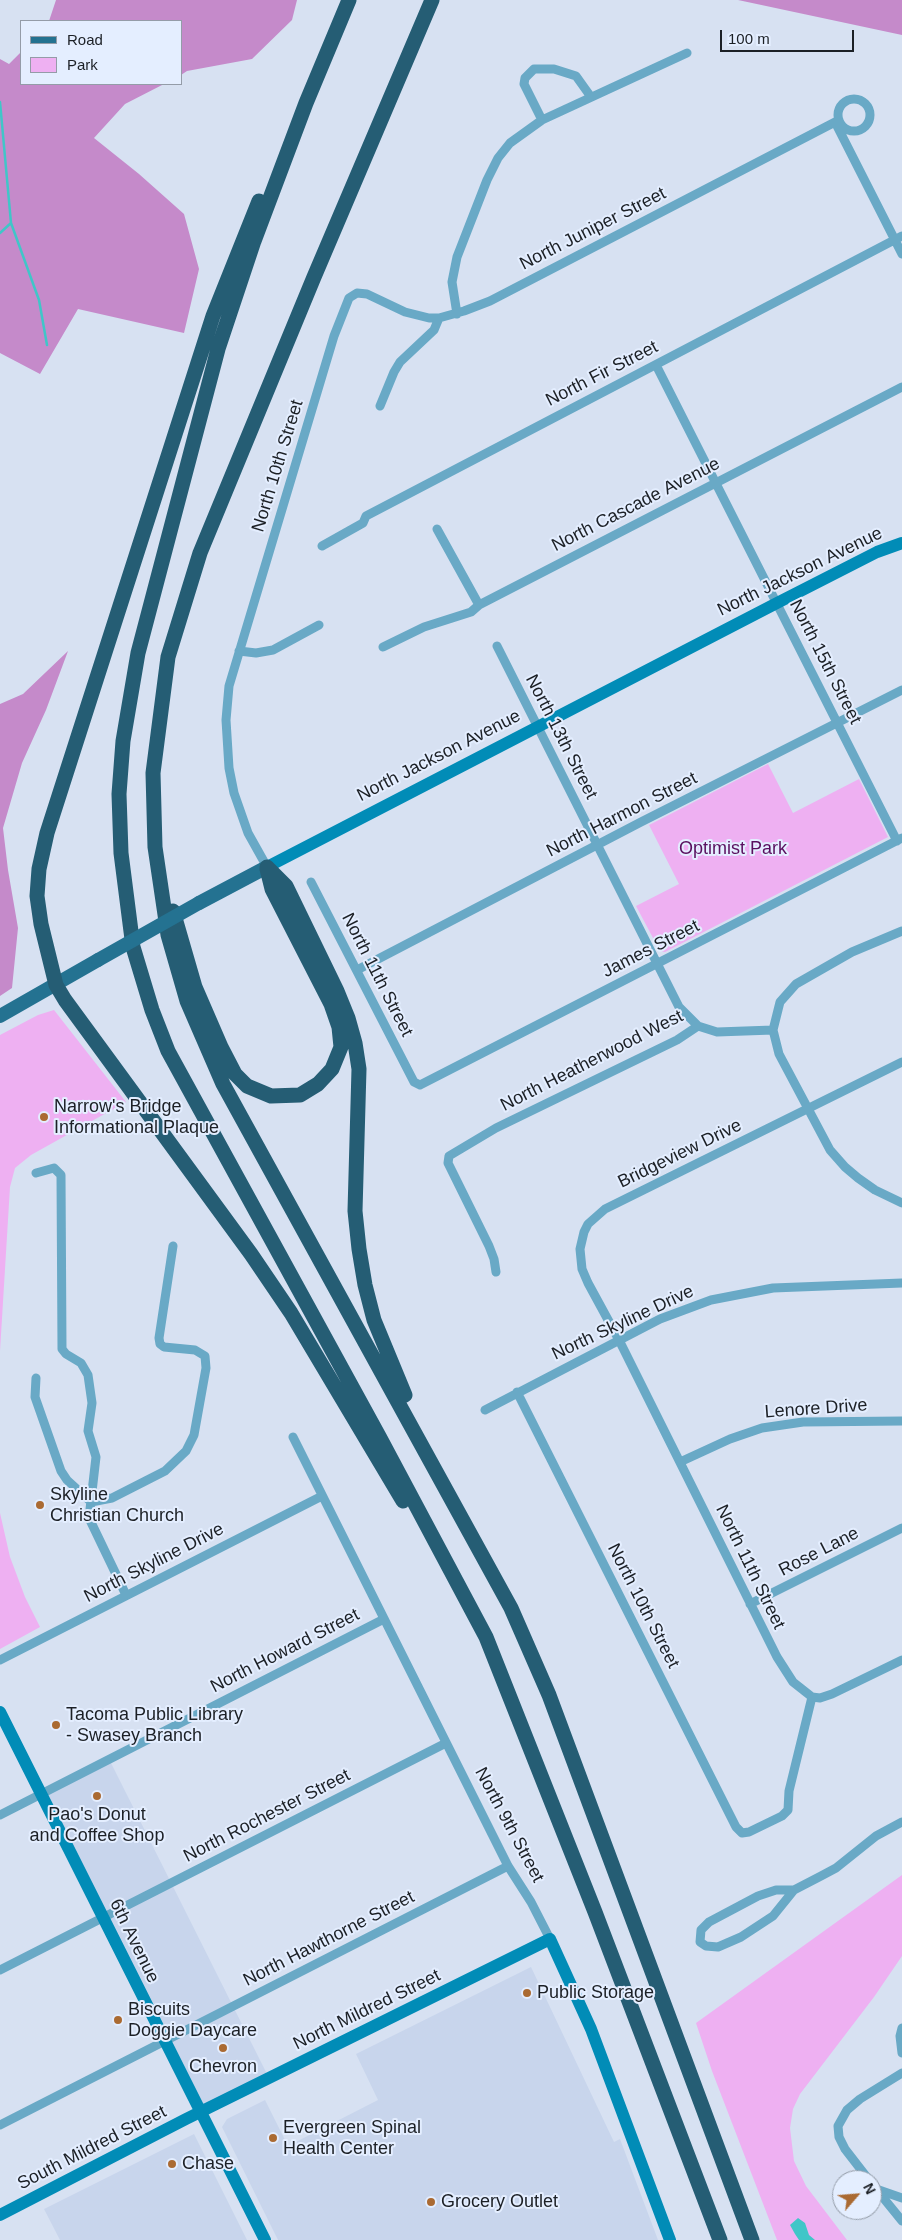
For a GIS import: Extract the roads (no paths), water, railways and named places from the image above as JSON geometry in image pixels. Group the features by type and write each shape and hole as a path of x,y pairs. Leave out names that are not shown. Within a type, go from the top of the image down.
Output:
{"highway":[{"path":"349,0 306,104 254,241 218,349 138,653 125,732 119,794 121,853 126,899 134,947 152,1010 168,1051 463,1591 504,1678 720,2240"},
{"path":"432,0 314,277 200,554 168,657 153,773 155,847 168,935 187,1001 223,1084 511,1608 549,1695 752,2240"},
{"path":"306,104 280,153 244,235 213,316 47,833 39,869 37,896 41,924 56,984 64,1000 251,1254 320,1358 461,1601 531,1751"},
{"path":"155,847 195,987 220,1047 235,1074 247,1086 271,1096 300,1095 318,1084 332,1069 341,1047 339,1027 331,1004 272,889 267,867"},
{"path":"267,867 286,886 348,1018 359,1069 356,1211 365,1284 383,1346 440,1477"},
{"path":"690,2077 759,2240"}],"main road":[{"name":"North Jackson Avenue","path":"0,1016 211,896 776,603 877,552 902,543"},
{"name":"6th Avenue","path":"0,1712 264,2240"},
{"name":"North Mildred Street","path":"200,2112 550,1939"},
{"name":"North 9th Street","path":"550,1939 591,2029 670,2240"},
{"name":"South Mildred Street","path":"0,2215 200,2112"}],"street":[{"path":"457,314 452,282 455,265 487,180 498,158 510,143 542,120 687,53"},
{"path":"542,120 524,84 525,78 534,69 543,68 570,73 581,80 591,97"},
{"name":"North Juniper Street","path":"354,294 367,294 412,314 439,318 457,314 490,301 837,121 898,238"},
{"path":"898,238 902,254"},
{"name":"North Fir Street","path":"322,546 363,523 366,516 898,238"},
{"name":"North 10th Street","path":"267,867 248,833 239,809 229,768 226,720 229,686 334,336 346,302 354,294"},
{"path":"380,406 400,362 434,330 439,318"},
{"name":"North 15th Street","path":"656,365 776,603 900,839"},
{"name":"North Cascade Avenue","path":"383,647 424,627 471,612 479,605 902,387"},
{"path":"437,528 479,605"},
{"path":"239,651 256,653 273,650 319,625"},
{"name":"North 13th Street","path":"497,646 656,964 679,1007 698,1026"},
{"name":"North Harmon Street","path":"357,970 597,845 902,690"},
{"name":"James Street","path":"414,1082 420,1085 427,1082 900,839"},
{"name":"North 11th Street","path":"311,882 414,1082"},
{"path":"902,931 852,952 796,984 780,1002 773,1030 779,1054 810,1109 822,1138 845,1167 875,1190 902,1203"},
{"name":"North Heatherwood West","path":"496,1272 489,1246 448,1163 449,1156 496,1128 685,1036 698,1026 725,1033 773,1030"},
{"name":"Bridgeview Drive","path":"619,1340 582,1269 580,1249 588,1224 605,1209 637,1192 810,1109 902,1062"},
{"path":"36,1173 54,1168 60,1175 62,1349 64,1353 81,1363 90,1385 92,1403 88,1431 96,1457 89,1518 126,1596"},
{"path":"91,1502 112,1498 165,1471 186,1451 196,1430 206,1368 205,1356 195,1350 164,1347 160,1344 158,1338 173,1246"},
{"name":"North Skyline Drive","path":"485,1410 619,1340 679,1312 711,1300 744,1292 817,1285 902,1283"},
{"name":"North 11th Street","path":"619,1340 750,1604 788,1676 799,1688 812,1697"},
{"path":"36,1378 35,1397 61,1471 67,1480 91,1502"},
{"name":"North 10th Street","path":"517,1392 736,1827 742,1833 756,1829 782,1816 788,1810 789,1791 812,1697"},
{"name":"Lenore Drive","path":"680,1462 730,1439 762,1428 803,1422 902,1421"},
{"name":"North 9th Street","path":"293,1437 508,1866 531,1902 550,1939"},
{"name":"North Skyline Drive","path":"0,1660 322,1496"},
{"name":"Rose Lane","path":"750,1604 902,1528"},
{"name":"North Howard Street","path":"0,1815 384,1619"},
{"path":"812,1697 820,1698 832,1694 902,1660"},
{"name":"North Rochester Street","path":"0,1970 446,1743"},
{"path":"794,1890 766,1892 724,1913 703,1927 699,1934 700,1942 706,1946 718,1947 742,1937 773,1916 794,1890 831,1870 876,1836 902,1822"},
{"name":"North Hawthorne Street","path":"0,2125 508,1866"},
{"path":"902,2028 900,2036 902,2053"},
{"path":"861,2170 845,2149 839,2137 838,2126 848,2110 860,2099 902,2073"},
{"path":"882,2190 902,2198"},
{"path":"882,2196 902,2221"}],"waterway":[{"path":"0,102 11,223 39,300 47,345"},
{"path":"0,233 11,223"}],"place":[{"name":"Narrow's Bridge Informational Plaque","path":"44,1117"},
{"name":"Skyline Christian Church","path":"40,1505"},
{"name":"Tacoma Public Library - Swasey Branch","path":"56,1725"},
{"name":"Pao's Donut and Coffee Shop","path":"97,1796"},
{"name":"Public Storage","path":"527,1993"},
{"name":"Biscuits Doggie Daycare","path":"118,2020"},
{"name":"Chevron","path":"223,2048"},
{"name":"Evergreen Spinal Health Center","path":"273,2138"},
{"name":"Chase","path":"172,2164"},
{"name":"Grocery Outlet","path":"431,2202"}],"park label":[{"name":"Optimist Park","path":"733,849"}]}
